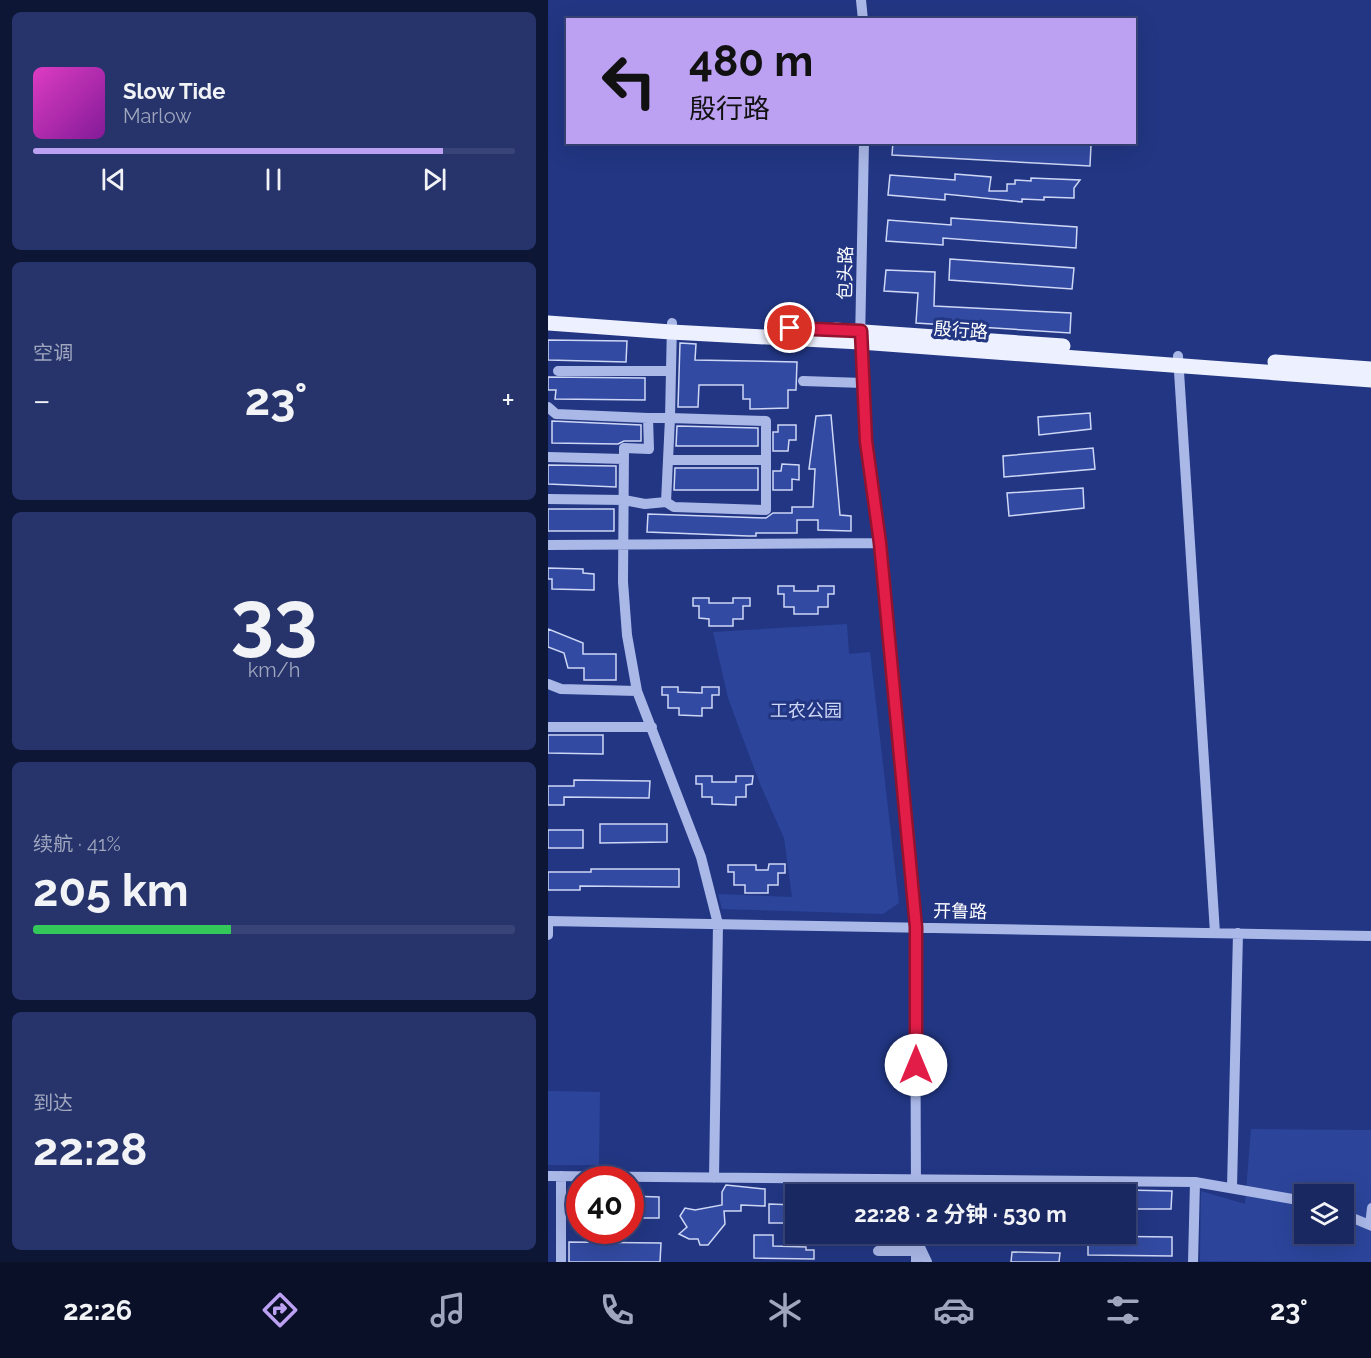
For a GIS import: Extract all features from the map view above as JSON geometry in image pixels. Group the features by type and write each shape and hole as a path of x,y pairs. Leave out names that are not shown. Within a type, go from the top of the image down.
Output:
{"main road":[{"name":"殷行路","path":"548,314 672,328 689,338 861,337"},
{"name":"殷行路","path":"548,323 861,337 1177,361 1372,380"},
{"name":"殷行路","path":"1177,361 1372,369"}],"street":[{"path":"861,0 863,18"},
{"name":"包头路","path":"864,144 861,337 863,383 866,441 880,543 916,927 916,1184"},
{"path":"666,502 672,328"},
{"path":"1177,361 1215,933"},
{"path":"558,371 671,371"},
{"path":"803,381 863,383"},
{"path":"548,407 556,414 766,421 766,510 674,507 666,502 645,504 624,500 548,499"},
{"path":"648,418 649,449 624,448 627,635 637,691 701,856 718,924 714,1178"},
{"path":"548,457 624,459"},
{"path":"668,460 766,460"},
{"path":"548,545 880,543"},
{"path":"548,684 562,688 637,691"},
{"path":"548,727 652,727"},
{"path":"548,921 548,935"},
{"name":"开鲁路","path":"548,921 1372,936"},
{"path":"1232,1188 1238,933"},
{"path":"548,1176 1194,1182 1294,1199"},
{"path":"561,1176 561,1262"},
{"path":"1193,1262 1194,1182"},
{"path":"1354,1218 1371,1225 1372,1208"},
{"path":"920,1244 927,1262"},
{"path":"878,1251 916,1257"}],"green space":[{"name":"工农公园","path":"847,624 849,654 870,652 899,903 883,914 722,909 718,894 792,897 784,838 760,784 728,698 713,632"},
{"path":"548,1091 600,1092 599,1165 548,1165"},
{"path":"1251,1129 1371,1130 1371,1262 1200,1261 1201,1191 1245,1204"}],"building":[{"path":"893,144 1091,145 1090,166 892,155"},
{"path":"955,174 991,177 989,191 1007,191 1007,184 1015,184 1015,180 1031,181 1031,178 1080,180 1074,188 1074,198 1044,197 1044,200 1022,199 1022,202 945,194 945,200 888,195 890,175 955,180"},
{"path":"951,218 1077,227 1076,248 943,238 943,245 886,241 888,220 951,225"},
{"path":"950,259 1074,268 1072,289 949,280"},
{"path":"886,270 935,272 934,306 1071,313 1070,333 916,323 918,293 884,291"},
{"path":"548,340 627,341 626,362 548,360"},
{"path":"680,343 696,344 695,360 797,362 796,390 788,390 788,408 750,409 750,399 743,399 743,385 699,385 698,407 678,407"},
{"path":"548,377 645,378 645,400 555,399 556,390 548,390"},
{"path":"1090,413 1091,429 1039,435 1038,417"},
{"path":"831,415 840,515 851,516 851,531 818,530 818,520 797,520 797,533 756,533 756,536 748,536 647,532 648,514 766,518 773,513 792,513 792,507 813,507 815,469 809,469 816,416"},
{"path":"552,421 641,425 641,441 624,441 618,444 552,443"},
{"path":"778,425 796,425 796,440 789,440 788,451 773,451 773,432 778,432"},
{"path":"677,426 758,428 758,446 676,446"},
{"path":"1093,448 1095,469 1004,477 1003,456"},
{"path":"782,464 799,465 799,480 792,479 792,490 773,490 773,471 781,471"},
{"path":"548,465 616,466 616,487 548,484"},
{"path":"675,468 758,468 758,490 674,490"},
{"path":"1083,488 1084,508 1009,516 1007,493"},
{"path":"548,509 614,509 614,531 548,531"},
{"path":"548,568 583,569 583,573 594,574 594,590 552,589 552,579 548,579"},
{"path":"778,586 794,586 794,591 818,591 818,586 834,586 834,594 828,594 828,607 818,607 818,614 794,614 794,607 784,607 784,594 778,594"},
{"path":"693,598 709,598 709,603 733,603 733,598 750,598 750,606 743,606 743,619 733,619 733,626 709,626 709,619 699,618 699,606 693,606"},
{"path":"548,629 583,643 583,654 616,654 616,680 584,680 584,668 568,668 564,653 548,647"},
{"path":"662,687 678,687 678,692 702,693 702,687 719,687 719,695 712,695 712,708 702,708 702,716 679,715 679,708 668,708 668,695 662,695"},
{"path":"548,735 603,735 603,754 548,753"},
{"path":"696,776 712,776 712,782 736,782 736,776 753,776 752,784 746,785 746,797 736,797 736,805 712,804 712,797 702,797 702,784 696,784"},
{"path":"574,780 650,781 649,798 564,797 564,805 548,805 548,786 574,786"},
{"path":"600,824 667,824 667,842 600,843"},
{"path":"548,830 583,830 583,848 548,848"},
{"path":"769,864 785,864 785,873 778,873 778,885 768,885 768,893 745,893 745,885 734,885 734,872 728,872 728,865 756,865 756,870 768,870"},
{"path":"591,869 679,869 679,887 580,886 580,890 548,890 548,872 591,872"},
{"path":"726,1185 765,1189 765,1206 741,1205 741,1211 724,1211 725,1224 708,1245 700,1245 698,1239 689,1239 679,1234 687,1227 680,1216 685,1208 695,1210 722,1205 722,1192"},
{"path":"1136,1190 1172,1191 1171,1209 1136,1209"},
{"path":"644,1196 659,1197 659,1218 644,1218"},
{"path":"769,1204 785,1205 785,1223 769,1223"},
{"path":"754,1235 773,1235 773,1246 806,1247 806,1250 814,1250 814,1259 754,1258"},
{"path":"1136,1237 1172,1237 1172,1256 1088,1255 1088,1244 1136,1244"},
{"path":"661,1243 660,1262 569,1262 569,1244"},
{"path":"1012,1252 1060,1253 1059,1262 1011,1262"}],"route":[{"path":"790,328 861,331 866,441 880,543 916,927 916,1065"}]}
